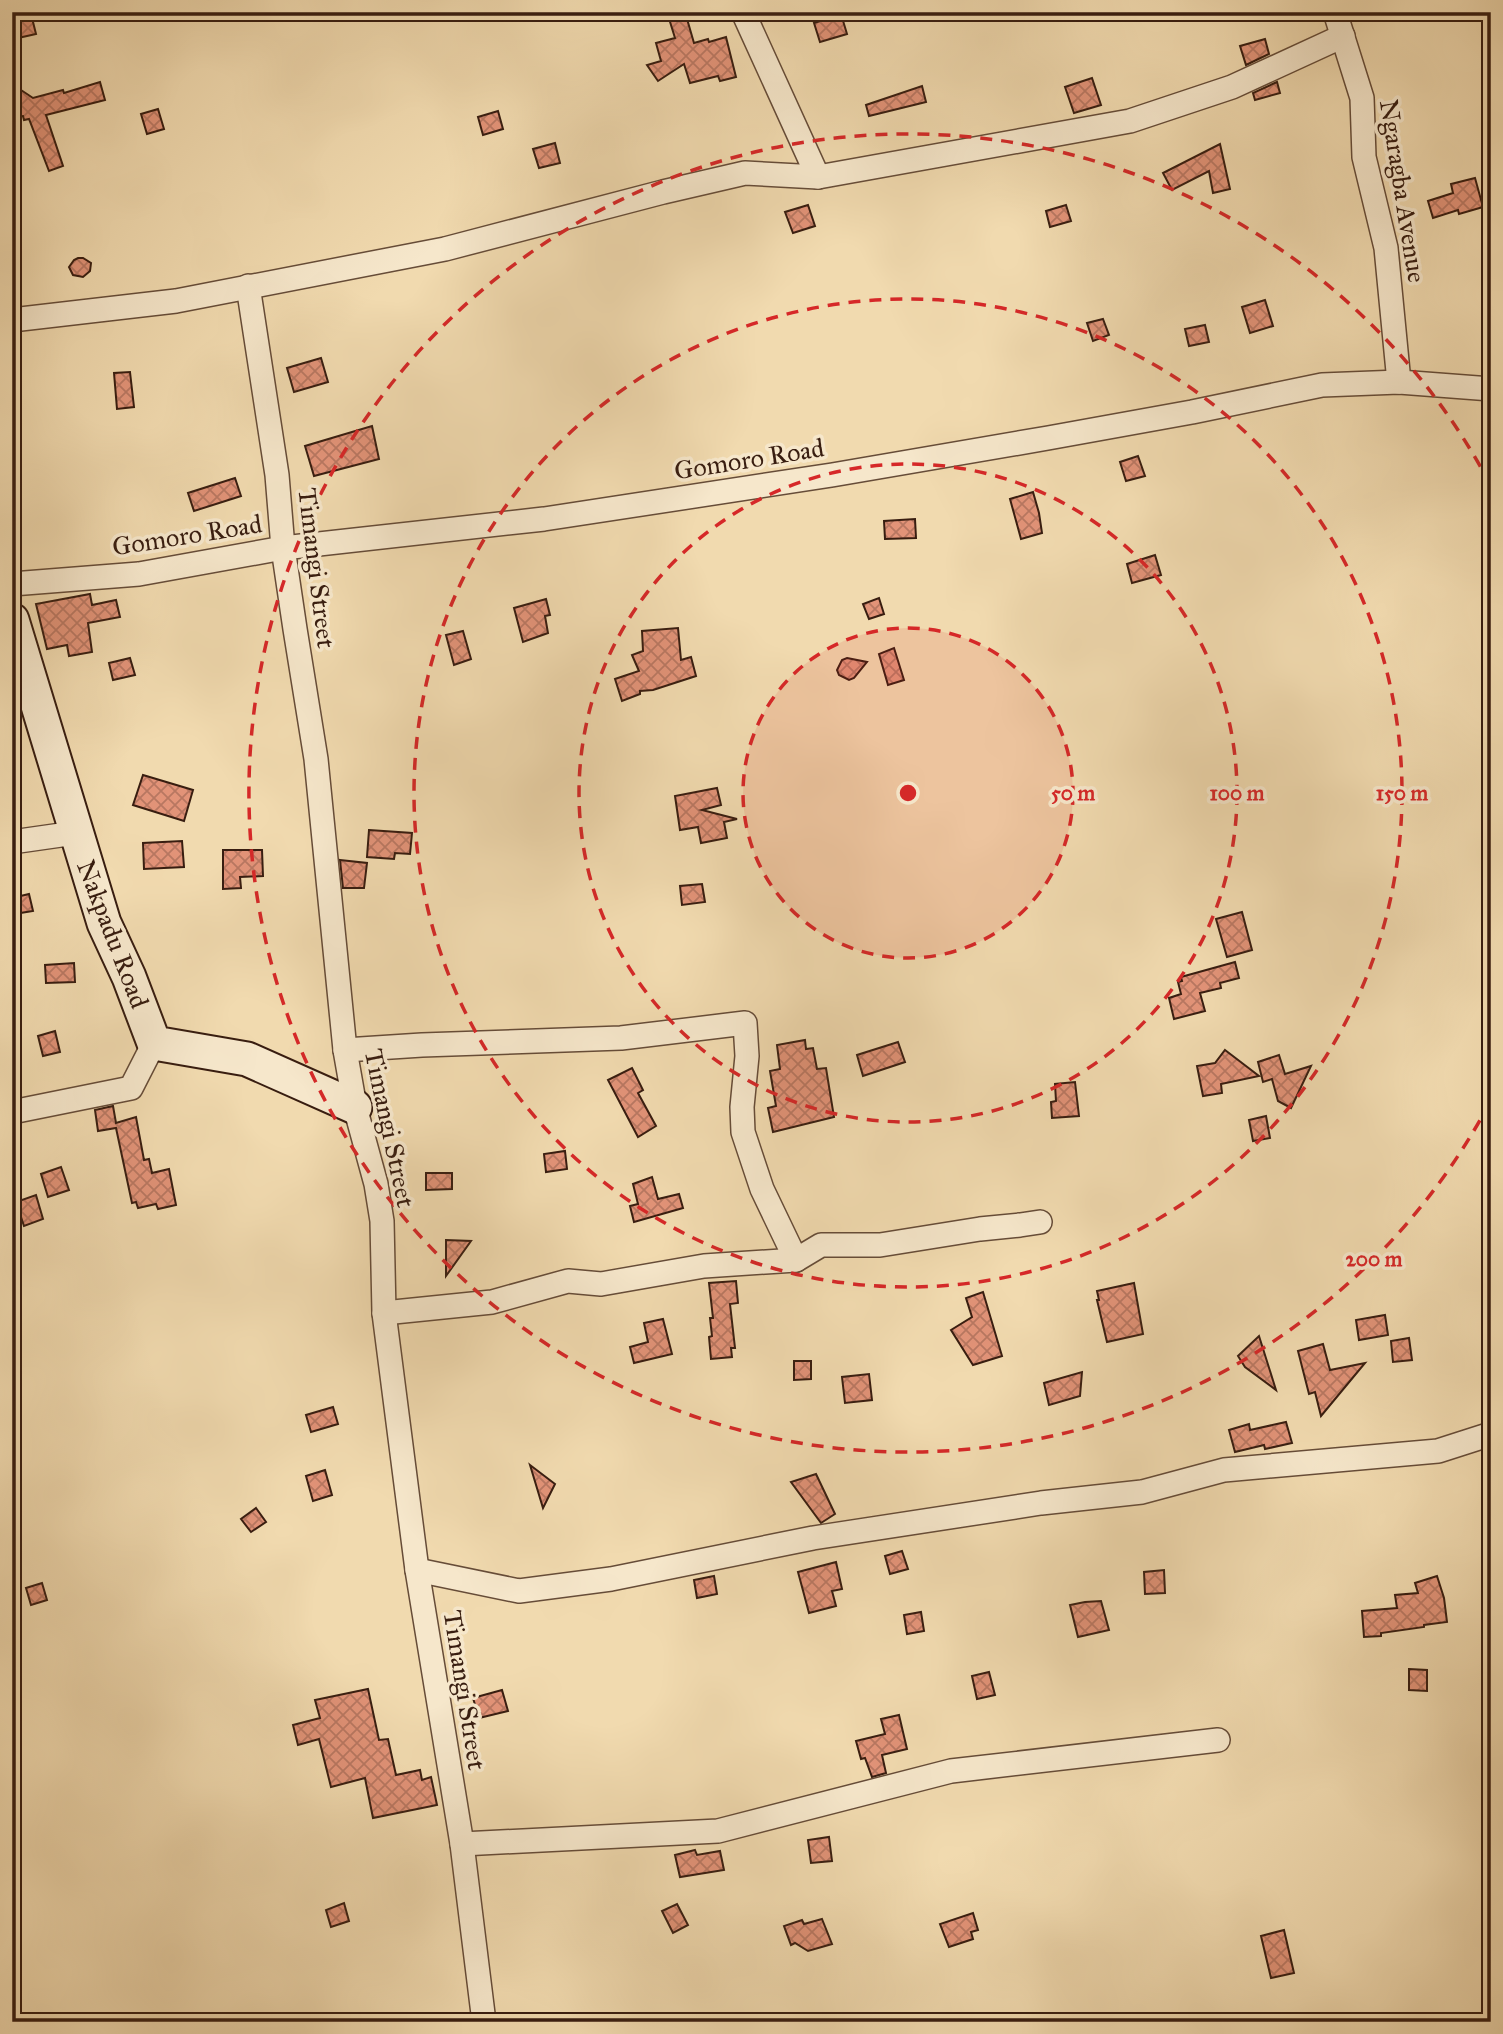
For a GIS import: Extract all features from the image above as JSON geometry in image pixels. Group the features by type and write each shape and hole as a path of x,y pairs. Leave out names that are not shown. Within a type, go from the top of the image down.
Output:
{"street":[{"path":"743,12 818,177"},
{"name":"Ngaragba Avenue","path":"1335,12 1362,98 1364,157 1386,248 1399,382"},
{"path":"12,320 176,301 445,249 745,173 818,177 1130,121 1232,87 1343,36"},
{"name":"Timangi Street","path":"248,286 277,475 283,548 316,759 345,1050 355,1107 376,1184 382,1221 384,1313 417,1570 462,1844 484,2022"},
{"name":"Gomoro Road","path":"12,584 139,574 283,548 544,519 1021,443 1322,385 1399,382 1491,389"},
{"name":"Nakpadu Road","path":"12,620 104,923 129,977 154,1043 247,1059 355,1107"},
{"path":"12,842 75,833"},
{"path":"345,1050 621,1038 745,1023 747,1056 742,1107 743,1132 762,1189 796,1260"},
{"path":"12,1112 131,1088 154,1043"},
{"path":"384,1313 492,1302 568,1281 601,1284 704,1266 796,1260 821,1245 880,1245 1040,1222"},
{"path":"417,1570 519,1591 611,1579 813,1538 1041,1503 1142,1492 1224,1470 1438,1451 1491,1434"},
{"path":"462,1844 718,1831 951,1771 1219,1740"}],"building":[{"path":"667,12 685,12 694,43 726,37 736,77 720,81 718,76 690,83 684,64 658,81 647,65 661,61 656,43 675,38"},
{"path":"31,14 36,34 18,38 13,19"},
{"path":"841,14 847,34 820,42 814,23"},
{"path":"1265,39 1269,54 1246,65 1240,46"},
{"path":"1092,78 1101,105 1074,113 1065,87"},
{"path":"100,82 105,100 46,115 63,166 49,171 29,119 24,120 23,116 12,117 12,84 33,98 63,90 64,93"},
{"path":"1277,82 1280,93 1255,100 1253,93"},
{"path":"922,86 926,102 869,116 866,105"},
{"path":"158,109 164,129 147,134 141,114"},
{"path":"498,111 503,129 483,135 478,117"},
{"path":"555,143 560,163 539,168 533,149"},
{"path":"1220,144 1230,189 1213,193 1209,171 1172,190 1163,173"},
{"path":"1475,178 1483,207 1459,214 1458,210 1433,218 1428,201 1453,193 1451,184"},
{"path":"808,205 815,226 793,233 785,212"},
{"path":"1066,205 1071,221 1050,227 1046,211"},
{"path":"78,258 91,263 90,271 83,277 73,275 69,267"},
{"path":"1265,300 1273,326 1250,333 1242,307"},
{"path":"1103,319 1109,335 1093,341 1087,323"},
{"path":"1205,325 1209,342 1189,346 1185,329"},
{"path":"321,358 328,382 294,392 287,368"},
{"path":"130,372 134,407 117,409 114,373"},
{"path":"372,426 379,459 314,476 305,446"},
{"path":"1138,456 1145,476 1126,481 1120,462"},
{"path":"235,478 241,496 194,511 188,493"},
{"path":"1033,492 1042,533 1021,539 1010,499"},
{"path":"915,519 916,538 885,539 884,521"},
{"path":"1155,555 1161,575 1132,583 1127,564"},
{"path":"90,594 92,605 116,600 120,617 88,623 92,652 69,656 67,645 47,649 36,604"},
{"path":"879,598 884,614 869,619 863,604"},
{"path":"546,599 550,615 545,616 548,633 523,642 514,608"},
{"path":"678,628 681,660 691,657 696,676 653,690 640,691 640,694 622,701 615,679 639,671 632,655 643,651 642,631"},
{"path":"463,631 471,659 454,665 446,635"},
{"path":"894,648 904,680 888,685 879,654"},
{"path":"130,658 135,675 113,680 109,663"},
{"path":"847,658 867,662 854,678 849,680 839,675 837,670 842,660"},
{"path":"143,775 193,790 184,821 133,805"},
{"path":"717,788 721,805 702,810 737,819 724,822 727,838 701,843 698,827 680,830 675,796"},
{"path":"369,830 412,833 410,854 395,853 394,859 367,857"},
{"path":"182,841 184,867 144,869 143,843"},
{"path":"223,850 262,850 263,876 240,877 241,888 223,889"},
{"path":"340,860 367,863 364,888 343,888"},
{"path":"702,884 705,902 682,905 680,886"},
{"path":"29,894 33,911 14,914 12,898"},
{"path":"1242,912 1252,950 1227,957 1216,919"},
{"path":"1235,962 1239,978 1220,983 1221,988 1200,993 1205,1011 1174,1019 1169,998 1181,994 1178,982 1182,981 1181,977"},
{"path":"74,963 75,982 46,983 45,965"},
{"path":"55,1031 60,1052 43,1056 38,1036"},
{"path":"805,1040 806,1049 813,1048 817,1069 826,1068 834,1117 773,1132 768,1108 776,1106 770,1071 780,1069 777,1045"},
{"path":"898,1042 905,1062 863,1076 857,1055"},
{"path":"1225,1050 1259,1076 1221,1084 1222,1093 1203,1096 1197,1066 1215,1063"},
{"path":"1279,1055 1285,1074 1311,1066 1291,1108 1278,1101 1272,1079 1263,1082 1258,1062"},
{"path":"632,1068 643,1090 638,1093 656,1126 638,1137 608,1080"},
{"path":"1075,1082 1079,1116 1052,1118 1051,1102 1056,1101 1055,1084"},
{"path":"113,1106 116,1123 136,1117 144,1160 149,1159 152,1173 169,1169 176,1205 158,1209 156,1204 138,1208 136,1202 132,1203 116,1128 98,1131 95,1110"},
{"path":"1266,1116 1270,1138 1253,1141 1249,1120"},
{"path":"565,1151 567,1169 546,1172 544,1154"},
{"path":"61,1167 69,1190 48,1197 41,1174"},
{"path":"426,1173 452,1173 452,1189 426,1190"},
{"path":"652,1177 658,1199 679,1194 683,1208 634,1222 630,1206 638,1204 633,1184"},
{"path":"36,1195 43,1219 24,1226 16,1202"},
{"path":"446,1240 471,1241 446,1276"},
{"path":"736,1281 738,1303 730,1304 735,1348 731,1348 732,1357 711,1359 709,1337 712,1336 710,1318 713,1318 709,1283"},
{"path":"1134,1283 1143,1334 1107,1342 1097,1291"},
{"path":"983,1292 1002,1356 973,1365 951,1330 972,1317 966,1298"},
{"path":"1385,1315 1388,1335 1359,1340 1356,1320"},
{"path":"663,1319 672,1354 634,1363 630,1347 648,1342 644,1323"},
{"path":"1259,1336 1276,1390 1245,1367 1238,1356"},
{"path":"1409,1338 1412,1360 1393,1362 1391,1341"},
{"path":"1323,1344 1330,1370 1365,1363 1321,1416 1315,1392 1309,1394 1298,1351"},
{"path":"794,1361 811,1361 811,1379 794,1380"},
{"path":"1082,1372 1080,1396 1049,1405 1044,1383"},
{"path":"869,1374 872,1400 845,1403 842,1377"},
{"path":"333,1407 338,1424 311,1432 306,1415"},
{"path":"1286,1422 1292,1443 1265,1449 1264,1445 1235,1452 1229,1430 1249,1424 1250,1430"},
{"path":"530,1465 555,1484 543,1508"},
{"path":"325,1470 332,1495 313,1501 306,1476"},
{"path":"816,1474 835,1514 821,1523 791,1482"},
{"path":"256,1508 266,1522 251,1532 241,1519"},
{"path":"902,1551 908,1569 890,1574 885,1556"},
{"path":"836,1562 842,1589 832,1591 836,1606 809,1613 798,1572"},
{"path":"1164,1570 1165,1593 1145,1594 1144,1572"},
{"path":"714,1576 717,1594 697,1598 694,1580"},
{"path":"1437,1576 1444,1598 1447,1622 1364,1637 1362,1611 1397,1608 1395,1595 1418,1593 1415,1583"},
{"path":"42,1583 47,1600 31,1605 26,1588"},
{"path":"1101,1601 1109,1630 1078,1637 1070,1605"},
{"path":"921,1612 924,1631 907,1634 904,1615"},
{"path":"1409,1669 1427,1670 1427,1691 1409,1690"},
{"path":"989,1672 995,1695 977,1699 972,1676"},
{"path":"368,1689 379,1740 388,1739 396,1775 420,1770 422,1780 431,1777 437,1805 373,1818 365,1778 331,1787 319,1739 298,1745 293,1725 320,1718 315,1700"},
{"path":"502,1690 508,1711 479,1718 473,1698"},
{"path":"899,1715 907,1749 882,1755 886,1773 872,1777 865,1758 861,1759 856,1741 885,1734 881,1719"},
{"path":"829,1837 832,1861 811,1863 808,1840"},
{"path":"695,1850 697,1855 720,1851 724,1870 680,1877 675,1855"},
{"path":"344,1903 349,1921 331,1927 326,1910"},
{"path":"677,1904 688,1925 673,1933 662,1911"},
{"path":"973,1913 978,1930 971,1932 973,1939 949,1947 940,1924"},
{"path":"822,1919 832,1944 808,1951 795,1943 791,1945 784,1926 802,1920 804,1924"},
{"path":"1284,1930 1294,1973 1271,1978 1261,1936"}]}
